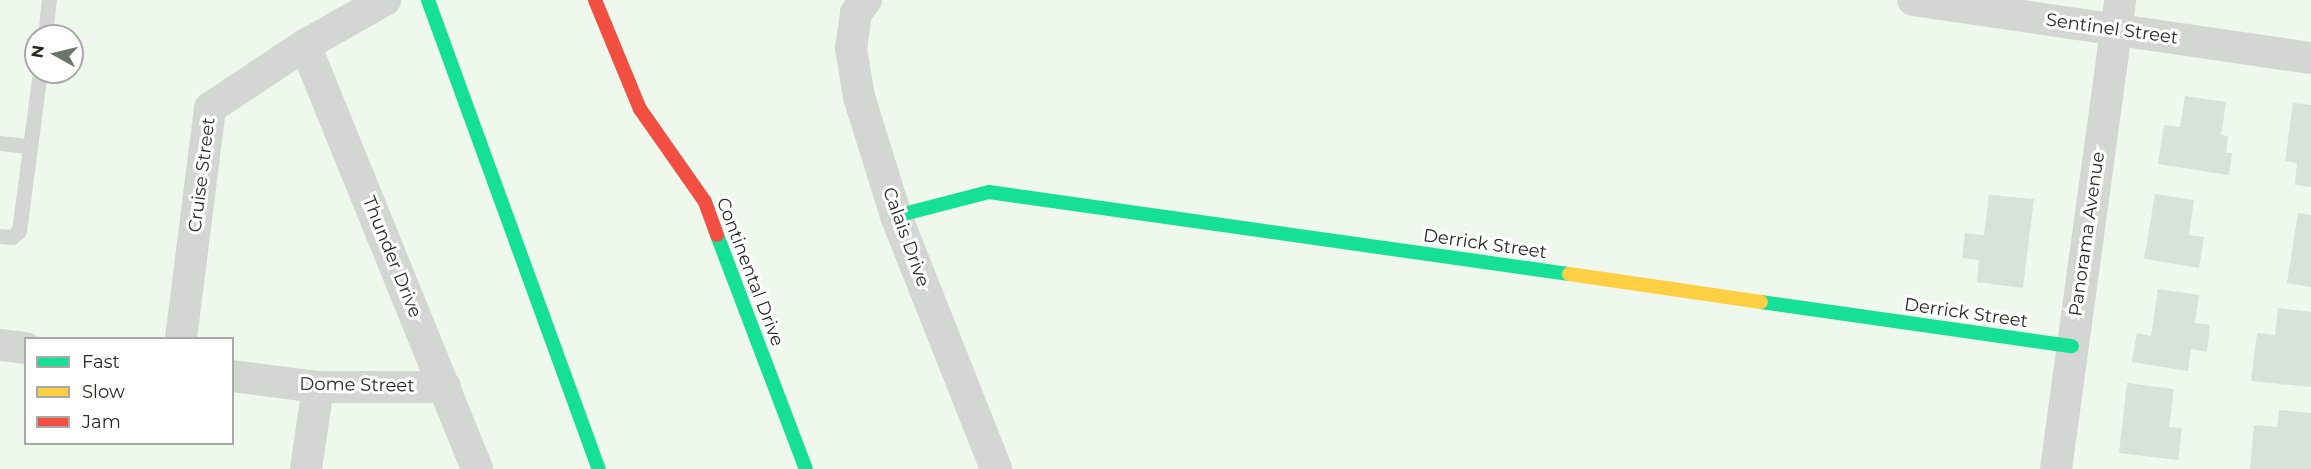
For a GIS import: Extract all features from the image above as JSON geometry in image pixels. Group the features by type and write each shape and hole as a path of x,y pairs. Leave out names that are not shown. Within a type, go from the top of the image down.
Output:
{"street":[{"name":"Cruise Street","path":"181,337 210,108 305,45 385,0"},
{"path":"428,0 599,469"},
{"name":"Continental Drive","path":"595,0 640,108 705,202 806,469"},
{"name":"Calais Drive","path":"866,0 856,13 851,48 859,97 896,216 996,469"},
{"name":"Sentinel Street","path":"1913,0 2118,15 2311,58"},
{"name":"Panorama Avenue","path":"2056,469 2118,15"},
{"name":"Thunder Drive","path":"305,45 446,387 477,469"},
{"name":"Derrick Street","path":"896,216 989,192 2072,346"},
{"path":"0,345 24,348"},
{"name":"Dome Street","path":"234,376 318,387 446,387"},
{"path":"306,469 318,387"}],"lane":[{"path":"47,24 50,0"},
{"path":"0,236 12,237 19,231 38,84"},
{"path":"0,143 30,146"}],"building":[{"path":"2185,96 2226,102 2221,135 2228,136 2226,153 2232,153 2229,175 2158,164 2164,125 2180,127"},
{"path":"2293,103 2311,105 2311,187 2295,185 2297,163 2285,161"},
{"path":"2155,194 2194,200 2189,235 2204,237 2199,268 2144,259"},
{"path":"1989,195 2034,199 2023,288 1977,282 1979,260 1962,258 1965,233 1984,235"},
{"path":"2298,213 2311,215 2311,287 2287,283"},
{"path":"2158,289 2199,295 2195,323 2210,325 2207,352 2191,349 2188,371 2132,362 2137,333 2151,336"},
{"path":"2278,308 2311,312 2311,387 2251,381 2257,333 2275,335"},
{"path":"2127,383 2174,389 2169,427 2182,428 2178,460 2119,453"},
{"path":"2279,410 2311,413 2311,469 2250,469 2254,425 2277,427"}],"traffic: fast":[{"path":"428,0 599,469"},
{"path":"896,216 989,192 1569,274"},
{"path":"717,235 806,469"},
{"path":"1761,302 2072,346"}],"traffic: slow":[{"path":"1569,274 1761,302"}],"traffic: jam":[{"path":"595,0 640,109 705,202 717,235"}]}
